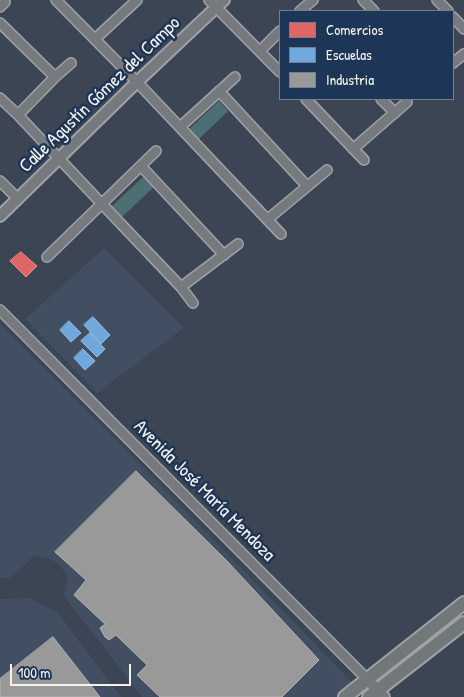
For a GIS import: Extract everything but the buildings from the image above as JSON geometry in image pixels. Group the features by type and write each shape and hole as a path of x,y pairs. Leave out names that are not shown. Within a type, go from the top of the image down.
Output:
{"main road":[{"path":"345,697 464,604"},
{"path":"376,695 464,622"}],"street":[{"path":"56,0 137,82 281,234"},
{"path":"301,10 313,0"},
{"path":"363,0 373,10"},
{"path":"437,0 447,10"},
{"path":"95,40 135,1"},
{"path":"217,2 279,71"},
{"name":"Calle Agustín Gómez del Campo","path":"0,216 217,2"},
{"path":"454,18 464,29"},
{"path":"0,23 55,77"},
{"path":"260,51 279,32"},
{"path":"454,62 464,54"},
{"path":"18,115 71,63"},
{"path":"180,127 235,76"},
{"path":"219,91 307,186"},
{"path":"0,98 181,287 193,303"},
{"path":"307,100 364,160"},
{"path":"382,100 395,113"},
{"path":"353,149 407,102"},
{"path":"47,257 156,151"},
{"path":"141,166 224,254"},
{"path":"268,219 327,170"},
{"path":"0,181 18,199"},
{"path":"181,287 238,244"},
{"name":"Avenida José María Mendoza","path":"0,310 368,680 376,695"}],"shaded area":[{"path":"104,248 184,328 97,393 25,319"},
{"path":"0,324 129,453 355,685 339,697 142,697 64,596 67,579 63,569 52,559 35,555 10,578 0,578"},
{"path":"29,598 57,612 121,697 0,697 0,599"}],"green space":[{"path":"219,101 228,111 198,140 188,130"},
{"path":"145,175 155,186 122,217 112,206"}]}
